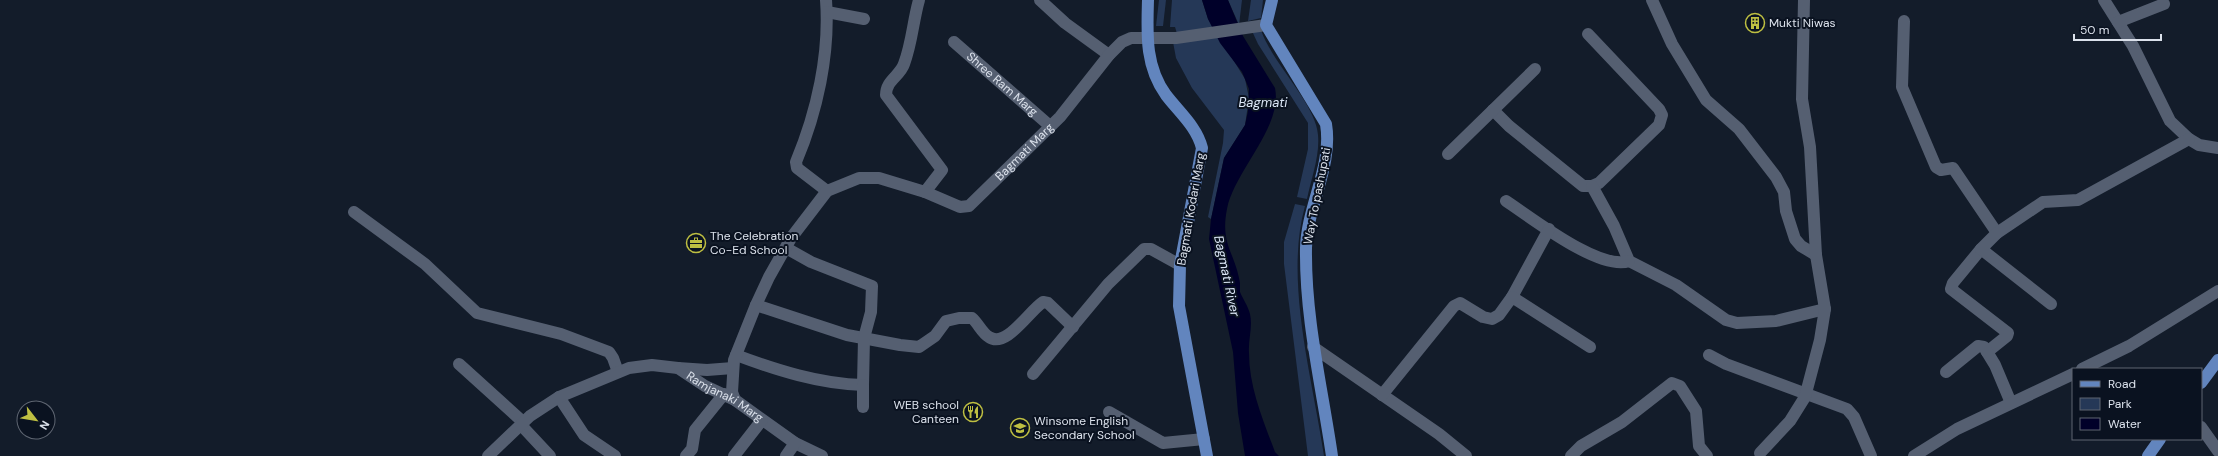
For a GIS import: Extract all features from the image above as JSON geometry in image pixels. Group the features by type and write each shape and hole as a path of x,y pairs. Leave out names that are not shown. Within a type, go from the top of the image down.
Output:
{"main road":[{"name":"Bagmati Kodari Marg","path":"1148,0 1147,37 1149,56 1158,83 1196,131 1202,148 1180,265 1179,306 1207,456"},
{"path":"1266,25 1272,0"},
{"name":"Way To pashupati","path":"1266,25 1326,124 1328,136 1325,163 1309,222 1306,246 1308,296 1313,347 1332,456"},
{"path":"2202,382 2218,360"},
{"path":"2148,456 2159,440"}],"street":[{"path":"919,0 913,20 904,65 888,83 886,95 942,170 925,192"},
{"path":"1040,0 1065,23 1109,55"},
{"path":"1652,0 1672,44 1706,100 1739,129 1776,176 1784,192 1786,210 1795,239 1801,246 1816,255"},
{"path":"1760,453 1790,421 1806,394 1820,340 1825,309 1816,255 1811,154 1802,99 1804,0"},
{"path":"2104,0 2133,46 2170,121 2189,139 2199,145 2218,148"},
{"path":"2118,22 2164,4"},
{"path":"735,400 732,392 733,368 736,355 756,305 786,248 827,191 797,168 796,162 812,123 817,101 825,47 827,6 864,19"},
{"path":"1904,21 1902,87 1936,167 1941,170 1953,168 1997,233"},
{"name":"Bagmati Marg","path":"827,191 860,178 879,178 925,192 960,207 969,206 1060,117 1109,55 1122,42 1131,38 1176,38 1266,25"},
{"path":"1493,110 1508,126 1583,186 1592,186 1599,183 1659,125 1662,115 1659,108 1588,34"},
{"name":"Shree Ram Marg","path":"954,42 1050,126"},
{"path":"1448,154 1535,69"},
{"path":"1987,352 2008,333 1951,290 1953,283 1981,249 1997,233 2043,202 2078,200 2189,139"},
{"path":"1592,186 1614,226 1630,261 1676,285 1726,320 1737,323 1776,321 1825,309"},
{"path":"1506,201 1580,249 1599,259 1623,263 1630,261"},
{"path":"354,212 425,264 477,313 561,334 609,352 614,358 618,372"},
{"path":"1382,395 1454,306 1460,303 1483,317 1492,319 1499,315 1512,297 1549,229"},
{"path":"786,248 811,262 872,286 871,312 864,338 863,407"},
{"path":"1033,374 1108,284 1144,249 1151,249 1180,265"},
{"path":"1981,249 2051,304"},
{"path":"2084,368 2129,346 2218,291"},
{"path":"1512,297 1590,346"},
{"path":"756,305 864,338 919,347 935,336 946,321 958,318 972,318 989,337 998,340 1006,338 1043,302 1048,303 1073,327"},
{"path":"1946,372 1978,346 1984,347 1996,365 2011,403"},
{"path":"1313,347 1466,456"},
{"path":"736,355 802,376 841,384 863,385"},
{"path":"1709,355 1726,364 1847,410 1854,417 1871,456"},
{"path":"459,364 522,424 550,456"},
{"name":"Ramjanaki Marg","path":"488,456 542,407 559,397 618,372 641,365 678,368 705,386 735,400 795,443 822,456"},
{"path":"678,368 707,370 733,368"},
{"path":"1914,456 1957,429 2072,374"},
{"path":"1571,456 1581,446 1622,422 1672,383 1680,386 1696,411 1699,446 1707,456"},
{"path":"686,456 692,449 695,430 724,394"},
{"path":"559,397 584,435 615,456"},
{"path":"1109,412 1163,443 1204,439"},
{"path":"734,456 762,420"},
{"path":"2202,428 2218,451"},
{"path":"786,456 795,443"}],"green space":[{"path":"1159,0 1166,0 1163,26 1156,26"},
{"path":"1172,0 1202,0 1208,19 1245,79 1249,98 1245,125 1224,158 1211,219 1208,217 1223,143 1224,130 1192,88 1176,58 1173,42 1179,40 1175,27 1170,27"},
{"path":"1228,0 1242,0 1239,25"},
{"path":"1251,0 1263,0 1261,18 1248,21"},
{"path":"1261,30 1274,56 1310,110 1315,123 1318,135 1318,151 1307,199 1297,197 1308,149 1308,123 1258,44 1252,31"},
{"path":"1295,204 1305,206 1299,235 1299,298 1302,331 1324,456 1308,456 1284,264 1284,242"}],"water":[{"name":"Bagmati","path":"1202,0 1228,0 1243,36 1275,88 1276,103 1272,118 1232,194 1227,209 1225,231 1229,248 1238,272 1240,292 1250,314 1251,324 1249,348 1251,378 1254,391 1275,452 1279,456 1245,456 1238,413 1233,352 1209,239 1211,219 1224,158 1245,125 1248,111 1249,89 1242,72 1220,43 1208,19"}],"place":[{"name":"Mukti Niwas","path":"1755,23"},
{"name":"The Celebration Co-Ed School","path":"696,243"},
{"name":"WEB school Canteen","path":"973,412"},
{"name":"Winsome English Secondary School","path":"1020,428"}],"water label":[{"name":"Bagmati River","path":"1227,276"}]}
